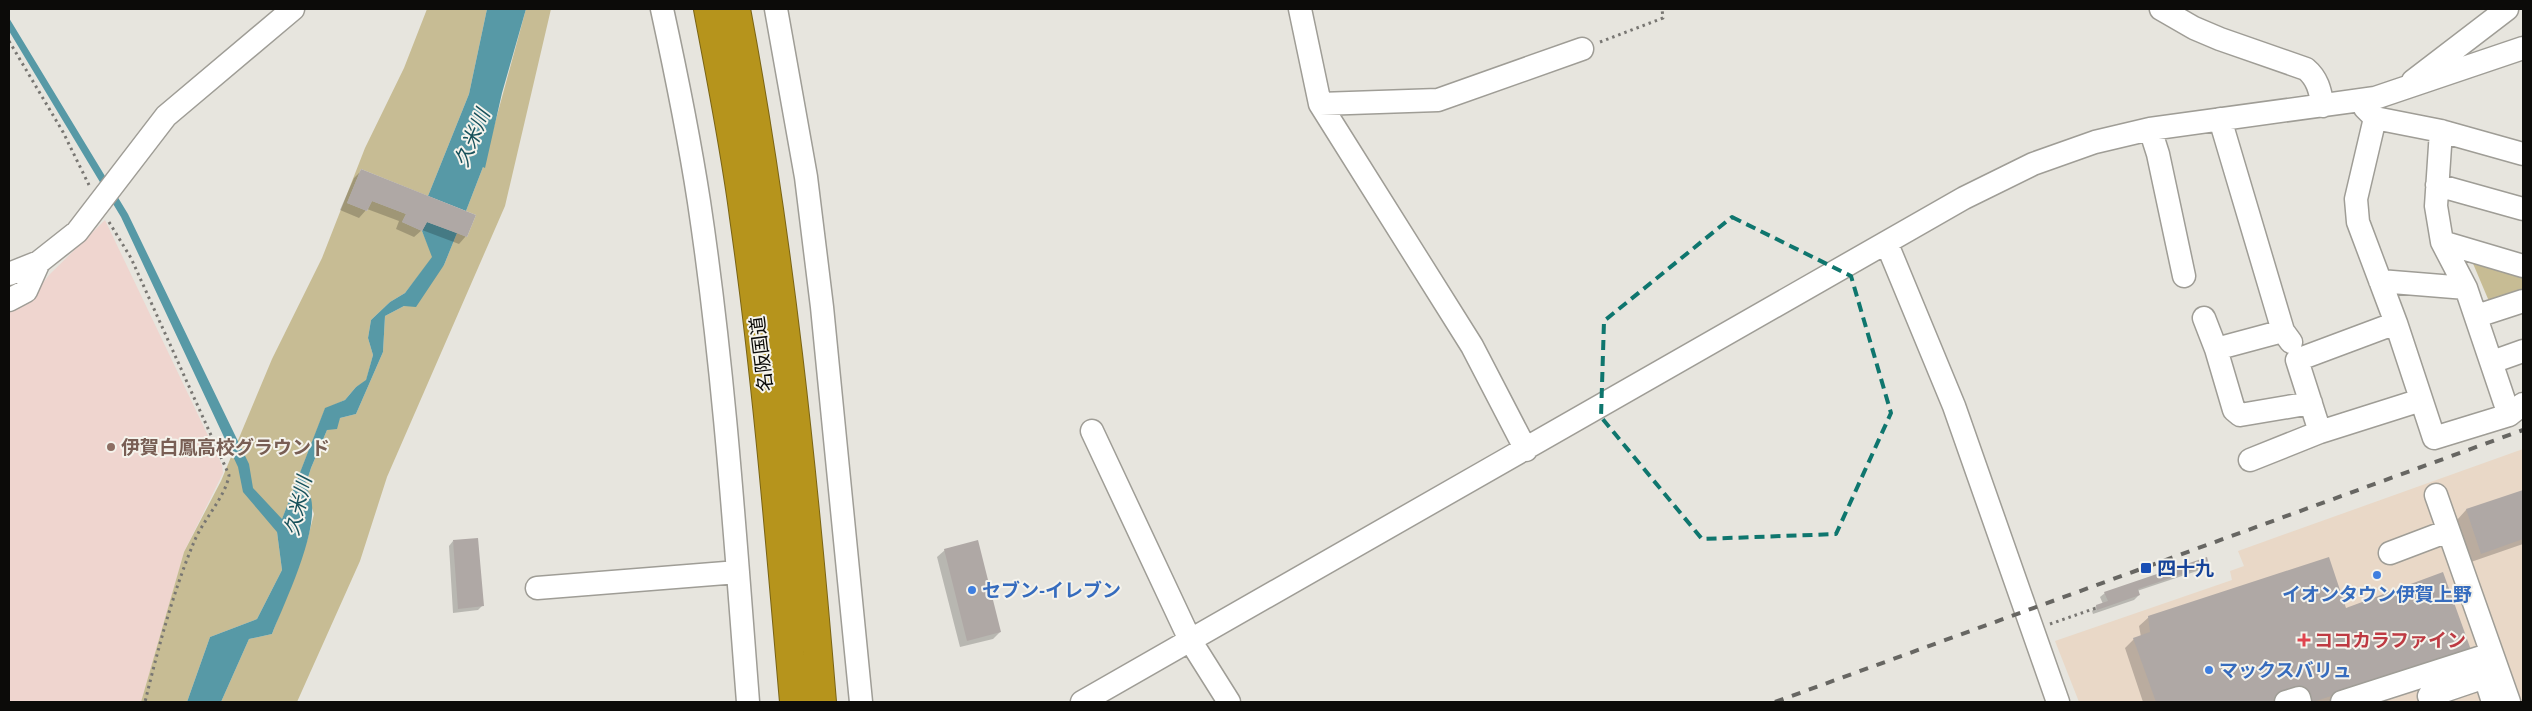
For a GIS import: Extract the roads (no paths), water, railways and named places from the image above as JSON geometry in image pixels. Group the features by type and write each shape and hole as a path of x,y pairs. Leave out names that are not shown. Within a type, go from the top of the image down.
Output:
{"highway":[{"name":"名阪国道","path":"708,9 741,196 758,320 794,702"},
{"name":"名阪国道","path":"736,9 765,176 785,322 822,702"}],"street":[{"path":"9,274 39,262 77,232 166,116 293,9"},
{"path":"662,9 699,202 716,340 748,702"},
{"path":"776,9 806,177 822,307 861,702"},
{"path":"1300,9 1320,104 1472,346 1526,450"},
{"path":"2161,9 2194,28 2220,39 2306,68 2314,75 2323,106"},
{"path":"2401,91 2506,9"},
{"path":"1097,699 1190,640 1887,244 1964,198 2033,164 2095,142 2150,129 2220,118 2358,101 2401,91 2523,48"},
{"path":"1320,104 1438,100 1582,49"},
{"path":"2358,101 2375,118 2441,131 2523,154"},
{"path":"2220,118 2283,331 2289,337 2320,432"},
{"path":"2375,118 2356,199 2358,222 2396,323 2434,438 2516,410 2492,362 2466,288 2442,242 2436,206 2441,131"},
{"path":"2150,129 2158,154 2184,276"},
{"path":"2437,185 2523,209"},
{"path":"2442,242 2523,266"},
{"path":"1887,244 1954,406 2058,702"},
{"path":"9,300 26,291 39,262"},
{"path":"2380,281 2466,288"},
{"path":"2477,316 2523,301"},
{"path":"2204,318 2216,349 2234,410 2240,415 2311,404"},
{"path":"2297,360 2396,323"},
{"path":"2216,349 2283,331"},
{"path":"2492,362 2523,352"},
{"path":"2250,460 2320,432 2421,400"},
{"path":"1092,431 1190,640 1229,702"},
{"path":"2436,495 2488,660 2509,702"},
{"path":"2390,553 2448,531"},
{"path":"537,588 738,572"},
{"path":"2424,696 2488,660"},
{"path":"2342,702 2488,660"},
{"path":"2382,702 2424,696 2454,695 2485,677 2493,702"},
{"path":"2286,702 2299,698 2300,702"}],"water":[{"name":"久米川","path":"487,9 526,9 502,93 485,168 483,167 466,211 428,196 469,94"},
{"name":"久米川","path":"9,18 128,214 249,464 253,488 282,519 325,408 345,400 356,387 366,380 373,355 368,338 371,320 390,302 405,293 432,257 422,231 427,222 457,233 444,265 416,307 404,306 385,316 383,352 356,414 340,418 337,429 327,430 305,487 311,499 312,516 302,559 294,581 272,634 249,639 221,702 187,702 210,637 257,619 282,570 277,532 243,492 238,467 121,217 9,31"}],"railway":[{"path":"1775,702 2523,430"}],"place":[{"name":"伊賀白鳳高校グラウンド","path":"111,447"},
{"name":"四十九","path":"2146,568"},
{"name":"イオンタウン伊賀上野","path":"2377,575"},
{"name":"セブン-イレブン","path":"972,590"},
{"name":"ココカラファイン","path":"2304,640"},
{"name":"マックスバリュ","path":"2209,670"}]}
